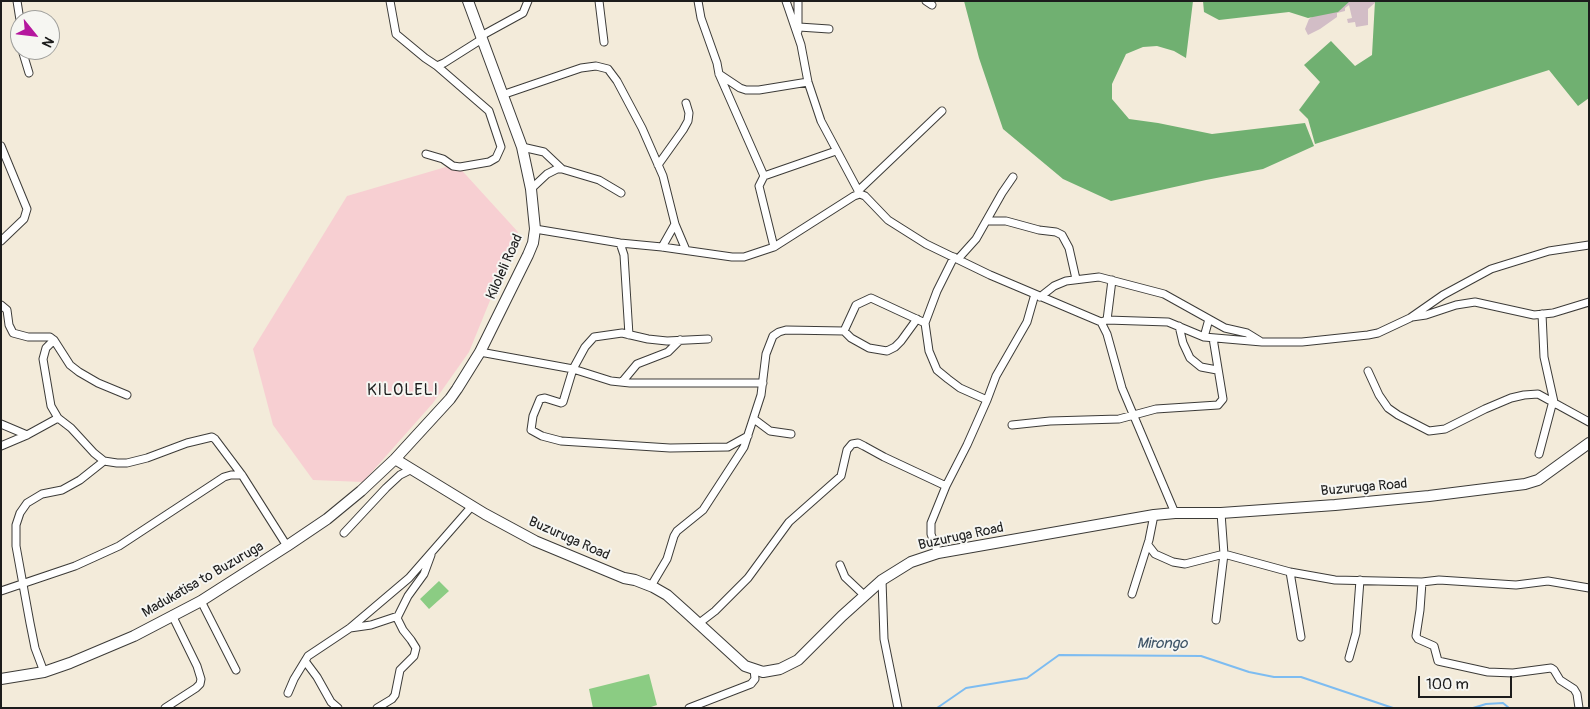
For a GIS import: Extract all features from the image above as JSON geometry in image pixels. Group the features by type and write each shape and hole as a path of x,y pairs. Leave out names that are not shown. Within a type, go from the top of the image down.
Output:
{"main road":[{"name":"Kiloleli Road","path":"395,459 450,399 480,352 533,243 535,229 534,209 522,147 468,1"},
{"name":"Buzuruga Road","path":"395,459 410,470 535,541 624,578 651,586 667,596 736,660 745,666 763,672 780,669 798,660 882,580 911,562 938,553 1154,515 1221,513 1376,502 1525,484 1538,480 1589,443"},
{"name":"Madukatisa to Buzuruga","path":"1,679 44,672 103,650 201,601 288,546 354,497 395,459"}],"street":[{"path":"390,1 396,34 489,111 501,147 496,158 490,162 460,167 453,166 444,159 426,154"},
{"path":"437,66 523,13 528,1"},
{"path":"599,1 604,42"},
{"path":"698,1 701,18 717,62 719,74 764,176"},
{"path":"786,1 798,36 808,82 821,121 859,192 888,220 907,234 1037,296 1104,321 1168,322 1213,338 1262,342 1302,342 1368,335 1378,333 1410,318 1455,288 1490,269 1549,251 1589,245"},
{"path":"798,1 798,36"},
{"path":"799,27 828,29"},
{"path":"25,60 29,73"},
{"path":"502,95 580,68 596,66 608,69 617,81 642,128 663,176 676,224 686,250"},
{"path":"719,74 746,90 759,90 808,82"},
{"path":"658,166 686,125 689,113 686,103"},
{"path":"535,229 620,243 662,246 744,257 774,247 849,200 942,111"},
{"path":"1,146 27,209 24,219 1,241"},
{"path":"522,147 544,152 562,169"},
{"path":"774,247 759,186 764,176 836,151"},
{"path":"531,189 547,174 562,169 599,180 621,193"},
{"path":"987,400 960,388 937,370 932,362 929,351 925,323 937,291 956,258 976,239 1013,177"},
{"path":"987,221 1006,221 1062,235 1069,248 1076,279"},
{"path":"662,246 676,224"},
{"path":"620,243 624,255 629,335"},
{"path":"938,553 931,527 946,486 967,445 996,376 1026,322 1037,296 1054,286 1076,279 1099,277 1164,294 1209,319 1232,330 1247,333 1262,342"},
{"path":"1112,280 1104,321 1107,334 1122,388 1176,513"},
{"path":"844,331 856,305 870,298 925,323"},
{"path":"1410,318 1456,305 1475,302 1527,314 1542,314 1589,302"},
{"path":"1,305 7,310 9,325 13,333 28,337 48,337 54,340 70,365 78,372 98,383 128,395"},
{"path":"1539,454 1554,402 1544,357 1542,314"},
{"path":"651,586 667,559 677,530 703,510 744,447 754,419 763,383 766,354 773,336 786,330 844,331 850,338 869,348 887,351 901,341 916,319"},
{"path":"1204,336 1209,319"},
{"path":"1178,326 1190,358 1201,367 1217,370"},
{"path":"708,339 648,339 622,333 591,339 573,369 562,403 545,398 540,399 530,428 533,433 561,441 670,448 728,446 748,436"},
{"path":"1012,426 1050,421 1119,420 1156,409 1218,405 1223,399 1213,338"},
{"path":"54,340 46,348 43,359 51,406 58,418 71,428 104,461 127,463 148,458 187,443 209,437 215,439 242,475 288,546"},
{"path":"622,382 637,364 668,352 680,340"},
{"path":"480,352 573,369 611,381 643,383 763,383"},
{"path":"1368,371 1388,408 1428,431 1445,430 1498,403 1524,395 1538,394 1589,422"},
{"path":"1,446 27,435 58,418"},
{"path":"754,419 762,427 770,431 791,434"},
{"path":"1,424 27,435"},
{"path":"698,624 715,611 748,578 789,522 841,476 847,450 852,444 858,443 946,486"},
{"path":"44,672 36,648 16,546 16,525 20,513 27,503 42,494 62,490 80,480 104,461"},
{"path":"344,533 386,488 400,475 410,470"},
{"path":"1,591 75,566 119,546 224,477 242,475"},
{"path":"288,692 308,656 350,628 409,578 472,506"},
{"path":"1216,620 1224,554 1221,513"},
{"path":"1132,594 1148,545 1154,515"},
{"path":"1148,545 1155,554 1184,564 1224,554 1290,572 1335,580 1422,582 1438,580 1516,586 1548,581 1589,588"},
{"path":"377,708 395,695 400,670 416,652 411,640 397,620 408,596 424,574 431,554"},
{"path":"840,566 845,577 864,596"},
{"path":"1290,572 1301,637"},
{"path":"882,580 884,640 898,708"},
{"path":"1349,658 1356,632 1360,580"},
{"path":"1422,582 1416,636 1418,639 1434,646 1438,661 1488,672 1513,673 1551,668 1560,680 1574,689 1577,694 1579,708"},
{"path":"201,601 236,670"},
{"path":"164,708 196,688 200,684 201,679 197,666 172,615"},
{"path":"350,628 371,625 398,616"},
{"path":"305,661 318,677 331,702 338,708"},
{"path":"689,708 751,684 755,680 754,669"}],"shaded area":[{"path":"1347,1 1377,1 1368,9 1368,25 1356,27 1355,22 1348,23 1347,19 1352,18 1349,5 1345,8 1345,11 1337,13 1337,17 1308,35 1305,29 1309,19 1318,13"},
{"path":"456,164 518,232 469,352 433,403 363,482 313,480 273,425 253,349 347,196"}],"green space":[{"path":"964,1 1193,1 1186,58 1174,51 1157,46 1143,47 1126,54 1112,84 1112,99 1129,119 1212,134 1305,123 1314,146 1263,169 1111,201 1063,179 1003,129 979,58"},
{"path":"1203,1 1350,1 1338,12 1308,18 1289,12 1219,20 1204,12"},
{"path":"1375,1 1589,1 1589,98 1578,106 1549,70 1315,144 1308,119 1299,110 1320,82 1304,65 1331,41 1355,66 1372,55"},
{"path":"439,581 449,591 429,609 420,599"},
{"path":"649,674 657,705 648,708 593,708 589,689"}],"waterway":[{"name":"Mirongo","path":"937,708 966,688 1027,678 1059,655 1201,656 1249,672 1274,677 1301,677 1393,708"},
{"name":"Mirongo","path":"1473,708 1486,704 1503,703 1509,708"}],"district":[{"name":"KILOLELI","path":"403,391"}]}
